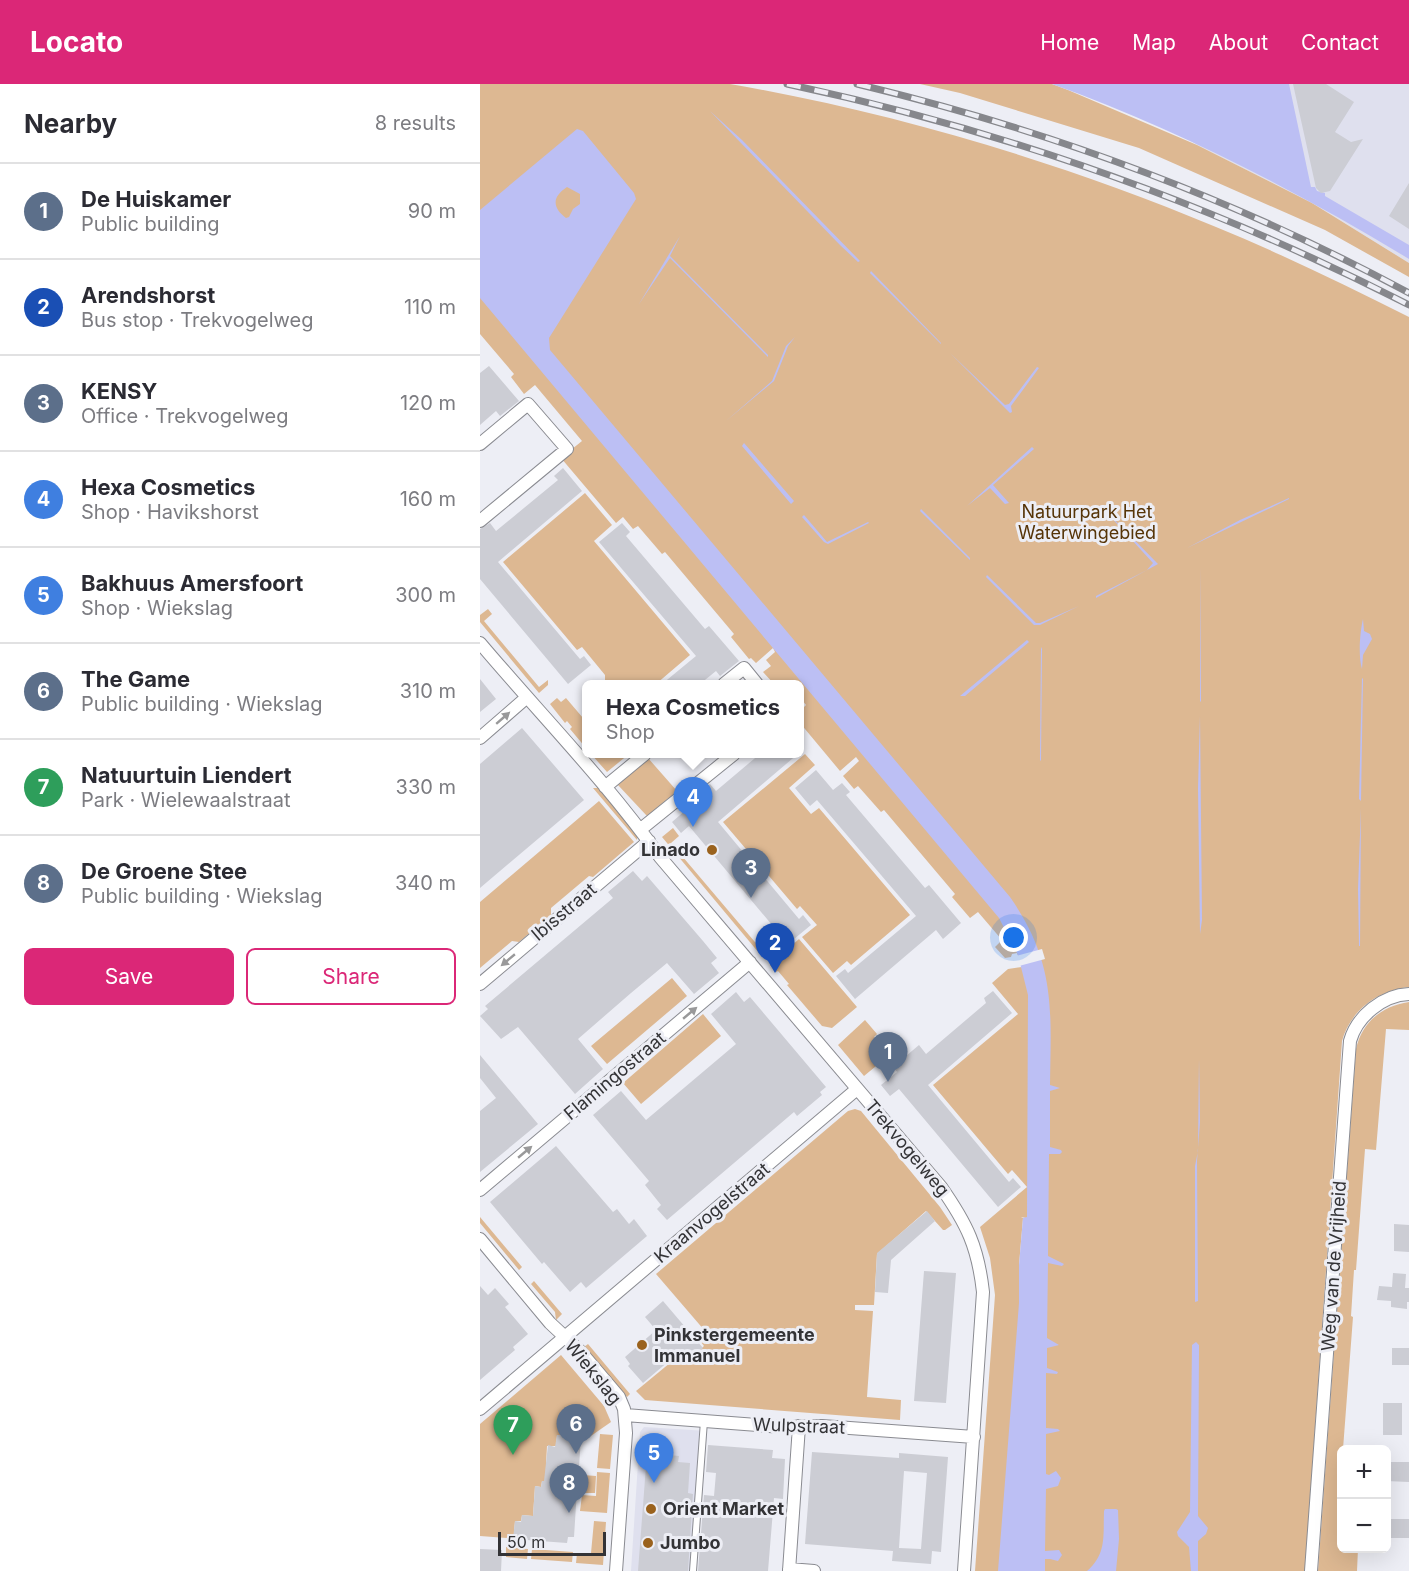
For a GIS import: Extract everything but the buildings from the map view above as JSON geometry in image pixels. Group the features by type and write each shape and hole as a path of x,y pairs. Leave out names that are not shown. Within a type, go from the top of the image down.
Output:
{"street":[{"path":"480,444 528,404 567,449 480,521"},
{"name":"Trekvogelweg","path":"480,643 641,829 750,962 941,1187 963,1219 976,1252 983,1292 964,1571"},
{"path":"729,680 744,668 754,680"},
{"path":"480,738 526,698"},
{"path":"605,787 639,758"},
{"path":"641,829 728,758"},
{"name":"Ibisstraat","path":"480,984 649,841"},
{"name":"Flamingostraat","path":"480,1190 750,962"},
{"name":"Weg van de Vrijheid","path":"1311,1571 1350,1041 1355,1028 1376,1006 1394,997 1409,994"},
{"name":"Kraanvogelstraat","path":"480,1409 857,1089"},
{"name":"Wiekslag","path":"480,1239 550,1323 580,1351 619,1397 625,1415 626,1433 616,1571"},
{"name":"Wulpstraat","path":"625,1415 974,1437"},
{"path":"800,1426 789,1570 814,1571"}],"lane":[{"path":"693,1571 704,1421"}],"shaded area":[{"path":"1107,84 1409,84 1409,263 1312,203 1197,145"},
{"path":"644,1427 707,1431 696,1571 631,1571 640,1432"}],"green space":[{"name":"Natuurpark Het Waterwingebied","path":"480,84 730,84 854,109 977,142 1098,181 1157,203 1265,248 1409,317 1409,987 1387,992 1367,1004 1351,1020 1342,1041 1305,1571 975,1571 995,1295 990,1258 980,1227 1027,1187 1012,1170 1008,1174 933,1085 1018,1014 992,983 1008,969 1022,967 1017,953 1005,958 995,947 1002,940 978,912 970,918 952,897 955,894 884,810 881,812 858,786 854,789 843,776 859,761 856,757 840,771 804,728 804,707 806,705 804,680 770,680 763,672 771,666 766,660 775,652 773,648 756,663 751,658 749,659 731,637 734,634 665,552 662,554 638,526 633,529 623,517 616,523 561,458 582,441 535,385 524,394 511,377 514,374 480,334","holes":["1021,1217 1026,1218 1019,1292 1023,1218"]},
{"path":"920,84 1052,84 1068,90 1197,145 1312,203 1409,263 1409,277 1325,230 1139,148 960,93"},
{"path":"585,493 612,525 594,541 690,655 661,680 605,680 605,675 582,647 577,650 503,562"},
{"path":"488,609 492,614 484,621 539,687 548,680 548,685 539,693 480,622 480,615"},
{"path":"557,698 561,702 566,698 582,717 582,743 570,729 572,727 567,721 565,723 550,704"},
{"path":"804,755 815,765 789,788 811,814 819,808 910,915 851,965 847,961 833,973 802,937 817,925 800,906 797,909 723,822 800,758 804,758"},
{"path":"595,758 624,758 607,772"},
{"path":"648,758 677,791 647,816 617,784"},
{"path":"593,788 600,788 637,835 637,840"},
{"path":"599,801 634,842 593,877 589,876 551,908 551,915 519,942 512,941 480,968 480,902"},
{"path":"673,828 679,836 671,843 760,948 768,941 768,946 759,953 662,837"},
{"path":"799,939 857,1007 832,1028 822,1026 778,971 776,972 770,965"},
{"path":"672,978 687,996 607,1064 591,1046"},
{"path":"1409,1002 1409,1030 1386,1029 1376,1150 1365,1149 1356,1270 1354,1270 1351,1316 1353,1317 1343,1445 1337,1445 1337,1553 1358,1553 1357,1571 1318,1571 1356,1049 1368,1023 1390,1007"},
{"path":"703,1014 721,1036 641,1104 623,1083"},
{"path":"865,1020 877,1034 874,1037 878,1041 882,1039 893,1052 864,1076 838,1045"},
{"path":"855,1109 861,1111 940,1207 952,1225 943,1230 926,1211 877,1254 874,1305 855,1305 855,1310 873,1311 867,1397 901,1400 900,1420 645,1400 636,1391 676,1358 683,1365 704,1346 698,1338 705,1331 656,1274 848,1111"},
{"path":"480,1217 522,1267 519,1270 480,1223"},
{"path":"534,1281 562,1314 556,1320 555,1312 531,1284"},
{"path":"588,1344 630,1394 627,1397 584,1347"},
{"path":"561,1355 604,1406 611,1422 588,1438 557,1435 556,1446 547,1446 546,1464 553,1482 542,1481 541,1487 535,1486 533,1516 522,1515 521,1521 515,1521 514,1532 519,1539 480,1536 480,1424"},
{"path":"600,1434 613,1435 610,1469 597,1468"},
{"path":"597,1472 610,1473 607,1513 580,1511 582,1495 596,1496"},
{"path":"583,1475 596,1476 595,1493 582,1493"},
{"path":"594,1521 606,1522 603,1565 576,1563 577,1553 591,1553"},
{"path":"506,1547 528,1549 527,1559 506,1557"},
{"path":"532,1549 573,1552 572,1562 531,1559"}],"water":[{"path":"1052,84 1289,84 1311,187 1315,187 1317,191 1325,193 1325,196 1409,245 1409,259 1235,162 1144,120"},
{"path":"710,111 742,140 860,261 858,262 840,245"},
{"path":"577,129 583,131 634,193 636,199 549,338 550,350 1010,897 1036,944 1048,987 1051,1033 1050,1085 1060,1088 1050,1091 1050,1147 1062,1152 1049,1154 1048,1256 1064,1264 1062,1266 1048,1263 1047,1338 1059,1345 1047,1348 1047,1368 1058,1372 1057,1374 1046,1373 1046,1428 1060,1431 1046,1434 1046,1474 1049,1475 1056,1471 1061,1478 1058,1486 1046,1489 1045,1551 1059,1550 1062,1555 1058,1561 1045,1559 1045,1571 998,1571 1019,1303 1019,1265 1023,1218 1027,1217 1028,995 1018,955 999,918 804,685 804,680 800,680 480,298 480,210","holes":["567,187 580,194 580,204 566,218 558,210 556,198"]},
{"path":"680,236 670,256 768,357 670,258 639,304"},
{"path":"871,271 941,343 941,344 870,273"},
{"path":"795,337 788,346 774,381 726,421 772,381 786,346"},
{"path":"950,353 1005,405 1009,404 1037,367 1039,368 1011,406 1012,412 1010,413"},
{"path":"744,443 794,501 791,504 742,446"},
{"path":"1032,447 1034,449 993,485 1009,503 1005,504 990,488 967,506"},
{"path":"1289,499 1187,548 1240,520"},
{"path":"1098,503 1158,564 1096,598 1147,570 1153,563"},
{"path":"921,509 970,558 970,560 920,511"},
{"path":"804,515 827,542 869,523 828,544 802,517"},
{"path":"1201,566 1201,701 1200,702"},
{"path":"987,575 1036,623 1079,606 1040,625 1034,625 986,577"},
{"path":"1363,619 1364,631 1370,634 1372,639 1363,655 1362,669 1360,644"},
{"path":"1027,640 1029,642 965,696 960,696"},
{"path":"1042,647 1041,760 1040,761 1041,649"},
{"path":"1363,679 1361,801 1359,799"},
{"path":"1200,716 1202,920 1200,934 1198,788"},
{"path":"1361,808 1360,946 1359,946 1358,889"},
{"path":"1199,1059 1200,1122 1198,1148"},
{"path":"1198,1153 1198,1301 1195,1302 1195,1166"},
{"path":"1196,1342 1199,1345 1198,1516 1208,1528 1206,1534 1198,1541 1198,1571 1191,1571 1189,1547 1177,1532 1190,1512 1192,1345"},
{"path":"1105,1509 1118,1510 1119,1539 1116,1571 1087,1571 1101,1551"}],"pier":[{"path":"1042,949 1045,959 1019,966 1016,956"}],"railway":[{"path":"787,84 948,124 1106,174 1259,234 1409,305"},
{"path":"857,84 1000,123 1140,170 1276,227 1409,293"}],"place":[{"name":"Hexa Cosmetics","path":"693,827"},
{"name":"Linado","path":"712,850"},
{"name":"KENSY","path":"751,898"},
{"name":"Arendshorst","path":"775,973"},
{"name":"De Huiskamer","path":"888,1082"},
{"name":"Pinkstergemeente Immanuel","path":"642,1345"},
{"name":"The Game","path":"576,1454"},
{"name":"Natuurtuin Liendert","path":"513,1455"},
{"name":"Bakhuus Amersfoort","path":"654,1483"},
{"name":"Orient Market","path":"651,1509"},
{"name":"De Groene Stee","path":"569,1513"},
{"name":"Jumbo","path":"648,1543"}]}
